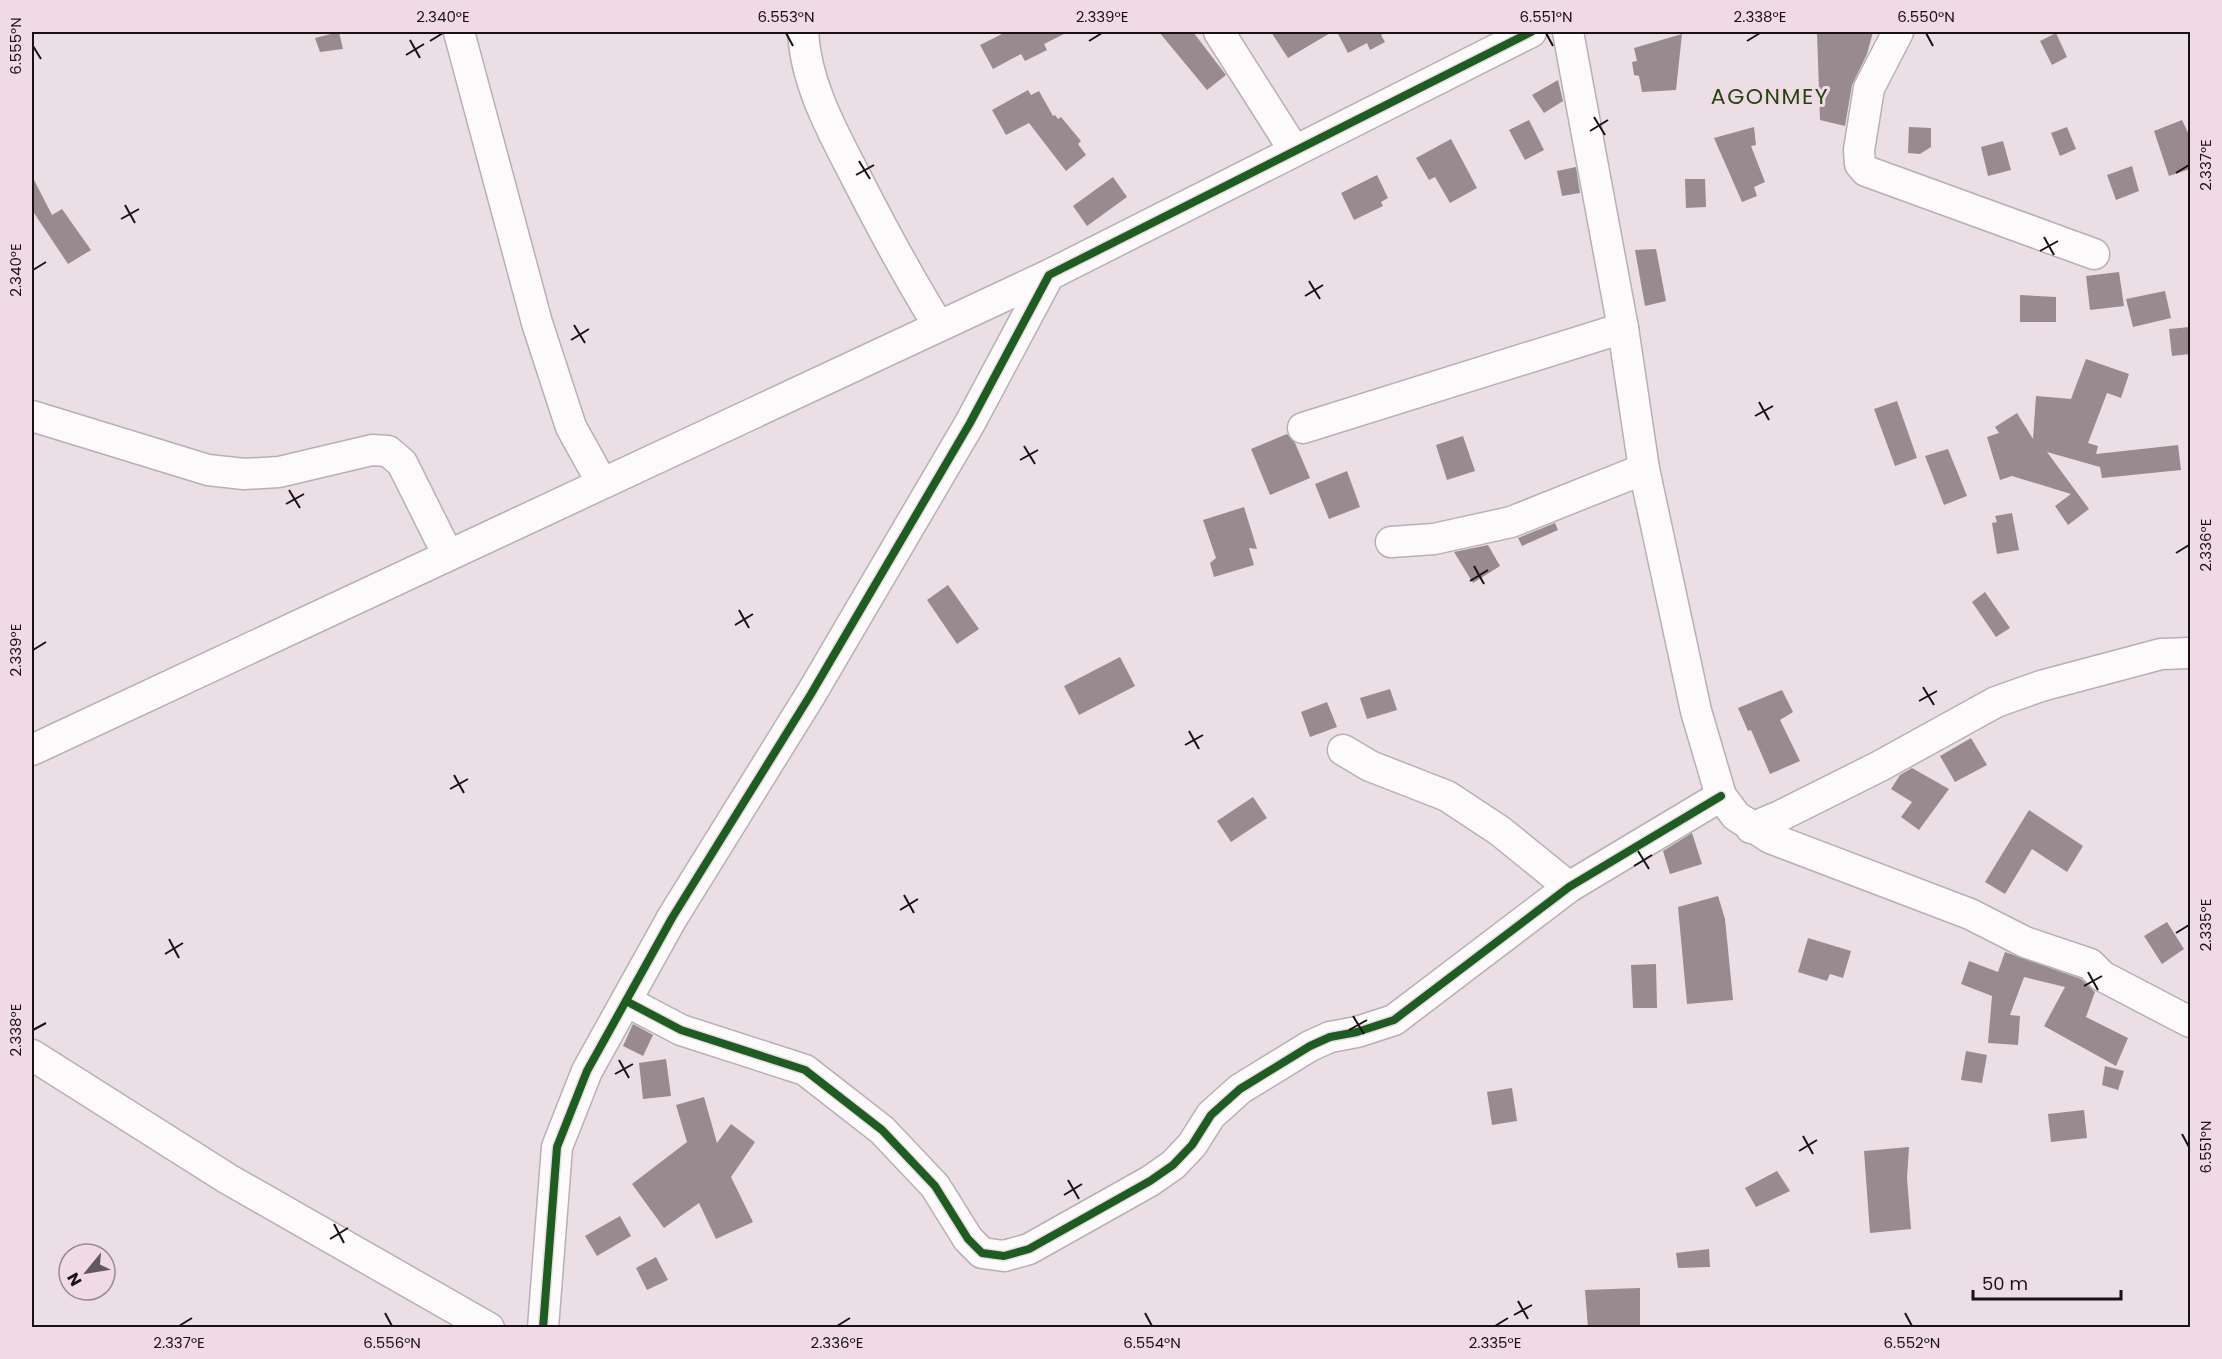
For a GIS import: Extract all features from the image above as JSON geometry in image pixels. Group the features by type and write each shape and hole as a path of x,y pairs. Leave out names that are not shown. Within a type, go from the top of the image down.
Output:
{"street":[{"path":"459,32 537,323 571,427 602,483"},
{"path":"803,32 812,84 831,129 902,267 938,325"},
{"path":"1219,32 1294,150"},
{"path":"32,750 1049,275 1531,32"},
{"path":"1568,32 1623,328 1644,469 1696,711 1720,796 1736,816 1751,828 1770,838 1970,914 2025,942 2090,964 2102,976 2190,1023"},
{"path":"1898,32 1869,88 1860,150 1860,164 1866,171 2094,254"},
{"path":"543,1328 557,1147 587,1071 672,918 811,694 970,423 1049,275"},
{"path":"1304,428 1623,328"},
{"path":"32,416 208,470 244,474 279,472 372,450 388,451 402,463 448,555"},
{"path":"1391,542 1434,539 1511,522 1644,469"},
{"path":"1751,828 1880,766 1996,702 2041,686 2161,654 2190,653"},
{"path":"1343,750 1370,766 1447,796 1500,831 1569,887"},
{"path":"626,1001 681,1030 805,1070 882,1130 935,1186 968,1239 982,1253 1004,1256 1029,1249 1150,1181 1173,1165 1192,1145 1211,1115 1240,1089 1320,1041 1394,1020 1569,887 1720,796"},
{"path":"32,1055 228,1179 489,1328"}],"building":[{"path":"339,32 343,49 320,52 315,38"},
{"path":"1006,32 1068,32 1044,44 1047,50 1025,61 1021,54 993,69 980,45"},
{"path":"1159,32 1193,32 1226,75 1207,90"},
{"path":"1271,32 1332,32 1288,58"},
{"path":"1337,32 1387,32 1381,35 1385,42 1370,50 1367,43 1348,53"},
{"path":"1817,32 1873,32 1867,54 1852,85 1845,126 1820,120"},
{"path":"2056,33 2067,57 2052,65 2040,41"},
{"path":"1682,34 1676,90 1642,92 1639,76 1634,75 1632,62 1637,61 1634,48"},
{"path":"1558,80 1563,101 1544,113 1532,95"},
{"path":"1028,90 1031,95 1039,91 1053,116 1055,115 1058,119 1061,117 1081,141 1078,144 1086,155 1066,171 1029,123 1006,135 992,110"},
{"path":"1529,120 1544,150 1525,160 1509,130"},
{"path":"2182,120 2190,137 2190,169 2169,176 2154,131"},
{"path":"1754,127 1756,145 1751,146 1765,182 1754,187 1757,196 1742,202 1714,138"},
{"path":"1909,127 1931,128 1931,147 1920,154 1908,153"},
{"path":"2067,127 2076,149 2060,156 2051,133"},
{"path":"1451,139 1477,188 1450,203 1435,177 1429,180 1416,158"},
{"path":"2003,141 2011,170 1988,176 1981,147"},
{"path":"2132,166 2139,191 2116,200 2107,175"},
{"path":"1576,167 1580,193 1562,196 1557,171"},
{"path":"1377,175 1388,198 1381,202 1383,206 1354,220 1341,193"},
{"path":"32,176 52,215 62,209 91,250 68,264 32,210"},
{"path":"1113,177 1127,197 1087,226 1073,206"},
{"path":"1685,179 1705,179 1706,207 1686,208"},
{"path":"1656,249 1666,301 1645,306 1635,250"},
{"path":"2119,272 2124,306 2090,310 2086,276"},
{"path":"2165,291 2171,318 2133,327 2126,299"},
{"path":"2020,295 2056,297 2056,322 2020,322"},
{"path":"2190,327 2190,354 2172,356 2169,329"},
{"path":"2086,359 2129,374 2121,398 2107,393 2088,443 2098,446 2096,454 2178,445 2181,470 2102,478 2100,467 2047,452 2089,509 2068,525 2055,506 2071,494 2012,476 2000,480 1987,437 1999,433 1995,427 2017,413 2033,439 2036,396 2071,399"},
{"path":"1897,401 1917,458 1895,466 1874,409"},
{"path":"1287,434 1295,443 1310,478 1270,495 1251,449"},
{"path":"1463,436 1475,471 1447,480 1436,445"},
{"path":"1948,449 1967,496 1944,505 1925,456"},
{"path":"1347,471 1360,507 1329,519 1315,484"},
{"path":"1244,507 1257,549 1249,548 1254,565 1214,577 1210,563 1216,558 1203,520"},
{"path":"2012,513 2019,550 1997,554 1992,523 1997,522 1995,516"},
{"path":"1555,523 1558,530 1522,546 1518,538"},
{"path":"1488,545 1500,566 1473,583 1454,552"},
{"path":"948,585 979,629 957,644 927,600"},
{"path":"1985,592 2010,628 1996,637 1972,602"},
{"path":"1120,657 1135,686 1079,715 1064,686"},
{"path":"1390,689 1397,710 1367,719 1360,698"},
{"path":"1782,690 1793,712 1780,720 1800,761 1770,774 1751,730 1748,731 1738,708"},
{"path":"1327,702 1337,727 1310,737 1301,712"},
{"path":"1971,738 1987,765 1955,782 1940,756"},
{"path":"1912,768 1949,789 1919,830 1901,817 1912,802 1891,789 1900,775"},
{"path":"1253,797 1267,818 1231,842 1217,821"},
{"path":"2029,810 2083,846 2067,872 2032,849 2005,894 1985,882"},
{"path":"1692,833 1702,864 1670,874 1663,851"},
{"path":"1718,896 1725,919 1733,1000 1687,1004 1678,907"},
{"path":"2167,922 2184,949 2162,964 2144,936"},
{"path":"1808,938 1851,951 1843,978 1830,974 1827,981 1798,972"},
{"path":"2005,952 2081,979 2095,992 2086,1017 2128,1038 2116,1066 2044,1026 2065,987 2024,977 2010,1015 2020,1016 2018,1045 1988,1043 1992,996 1961,984 1969,961 1998,972"},
{"path":"1656,964 1657,1008 1633,1008 1631,965"},
{"path":"633,1024 653,1035 643,1056 623,1046"},
{"path":"1966,1051 1987,1055 1982,1083 1961,1080"},
{"path":"666,1059 671,1096 643,1099 639,1063"},
{"path":"2105,1066 2124,1071 2118,1090 2102,1085"},
{"path":"1512,1088 1517,1121 1492,1125 1487,1092"},
{"path":"704,1097 717,1143 731,1124 755,1142 731,1177 753,1222 716,1239 699,1203 664,1228 632,1184 687,1142 676,1105"},
{"path":"2084,1110 2087,1138 2051,1142 2048,1114"},
{"path":"1909,1147 1907,1178 1911,1229 1870,1233 1864,1151"},
{"path":"1777,1171 1790,1191 1756,1207 1745,1188"},
{"path":"620,1216 631,1236 597,1256 585,1236"},
{"path":"1709,1249 1710,1267 1678,1268 1676,1253"},
{"path":"656,1257 668,1280 647,1290 636,1268"},
{"path":"1640,1288 1640,1328 1588,1328 1585,1290"}],"cycle path":[{"path":"543,1328 557,1147 587,1071 672,918 811,694 970,423 1049,275 1531,32"},
{"path":"626,1001 681,1030 805,1070 882,1130 935,1186 968,1239 982,1253 1004,1256 1029,1249 1150,1181 1173,1165 1192,1145 1211,1115 1240,1089 1310,1046 1330,1037 1357,1032 1394,1020 1569,887 1721,796"}],"district":[{"name":"AGONMEY","path":"1770,96"}]}
